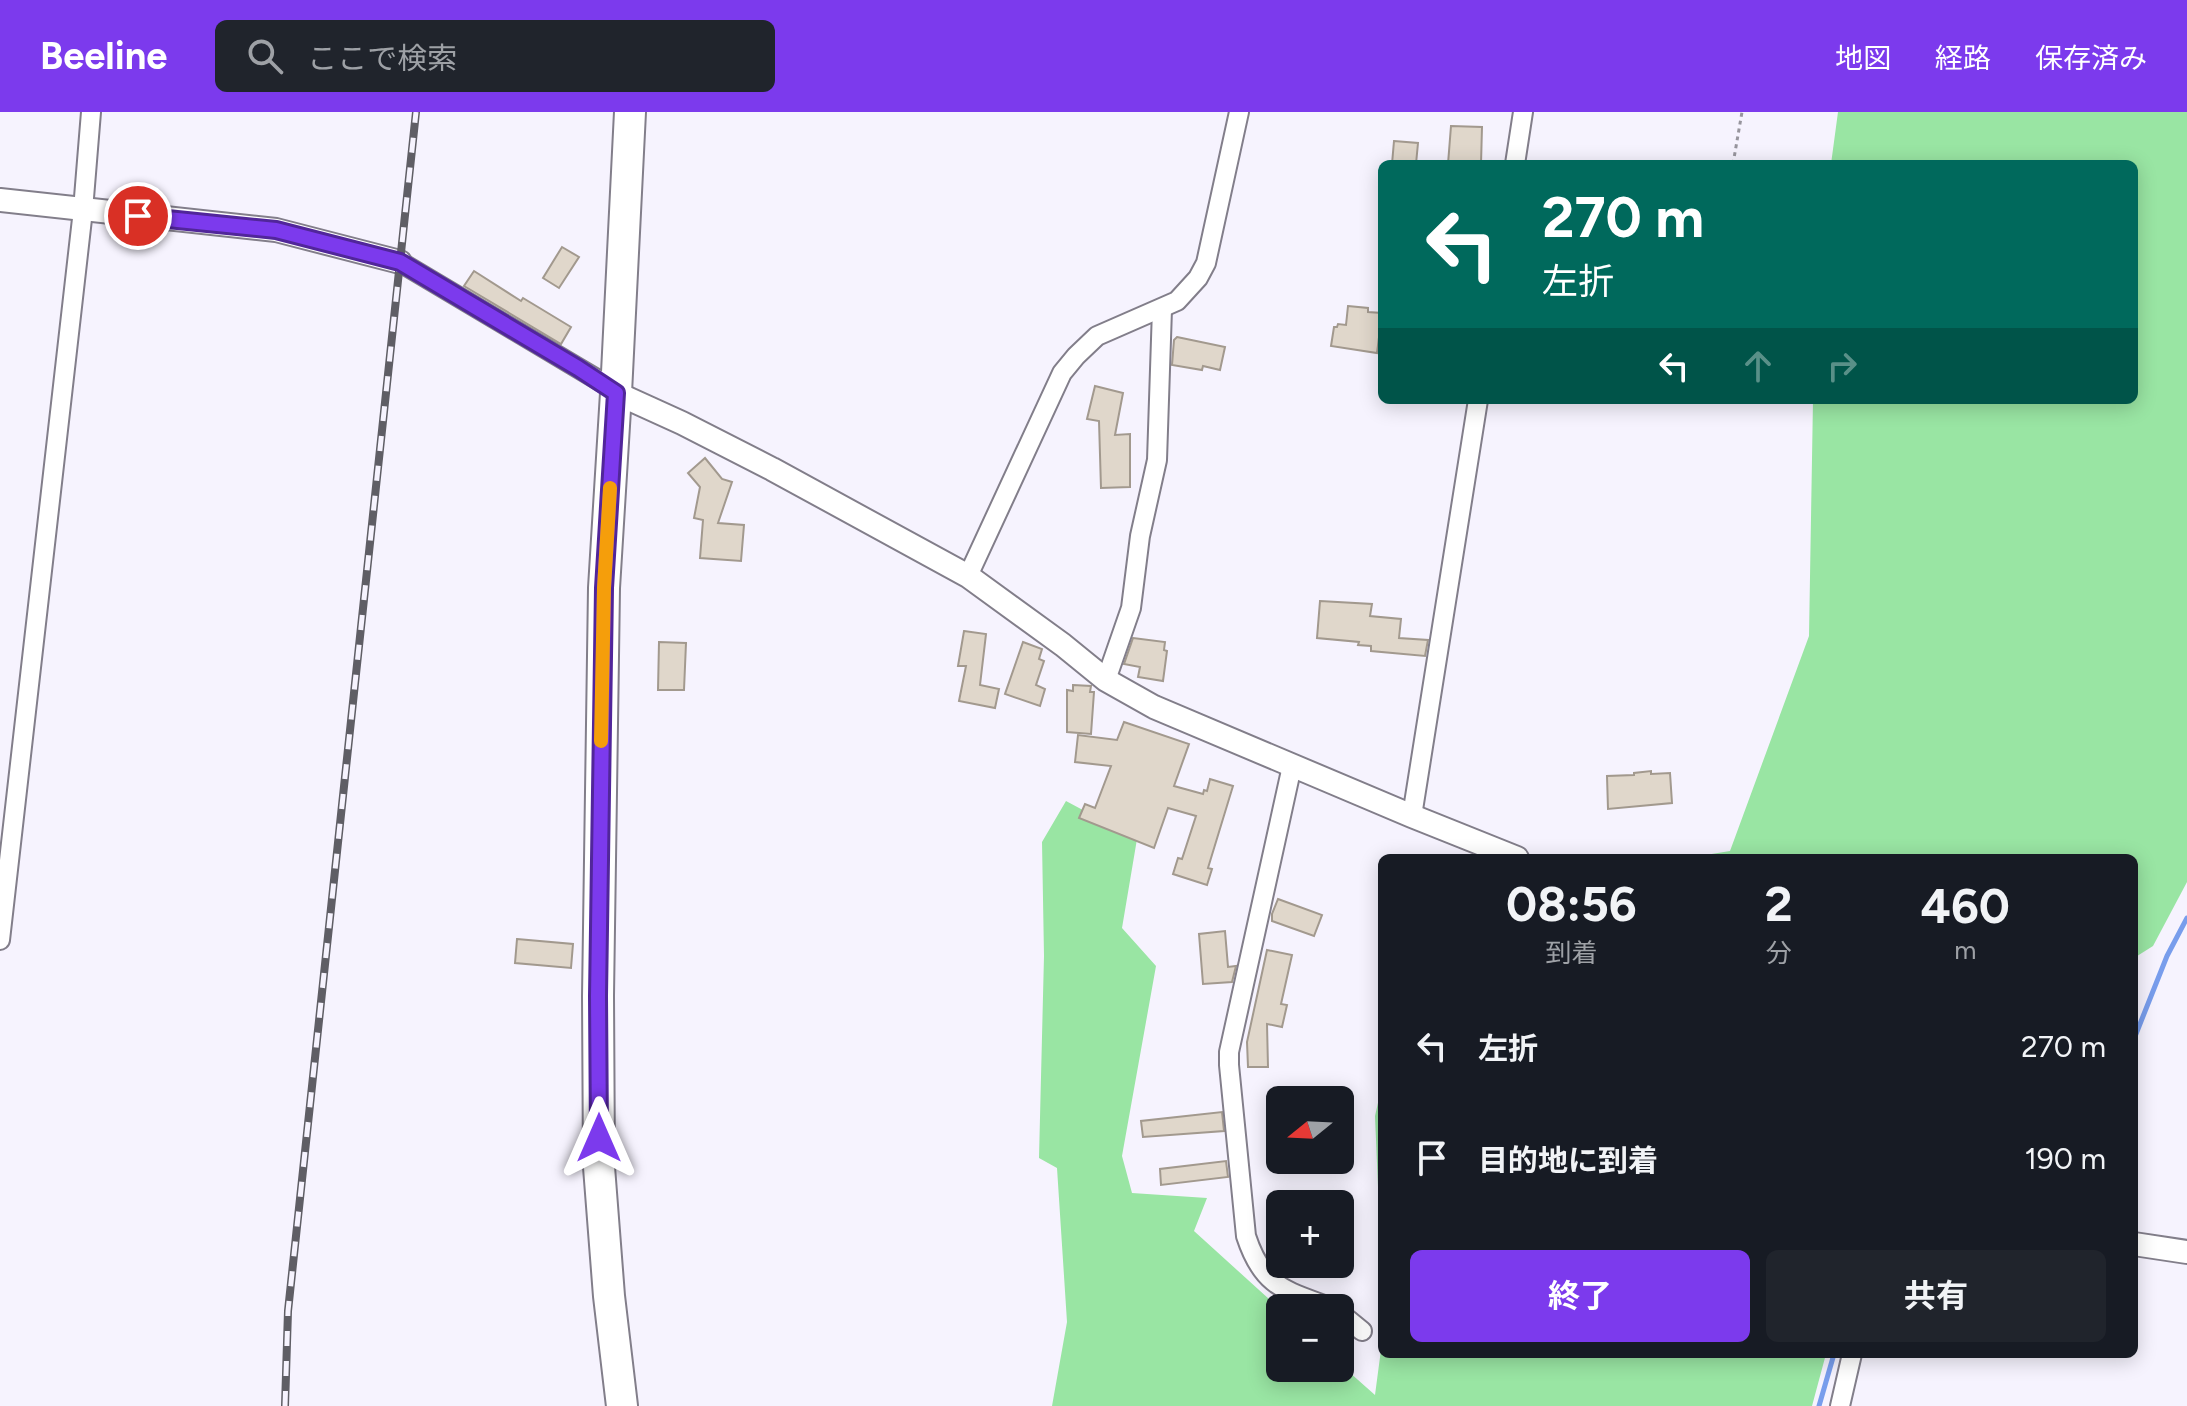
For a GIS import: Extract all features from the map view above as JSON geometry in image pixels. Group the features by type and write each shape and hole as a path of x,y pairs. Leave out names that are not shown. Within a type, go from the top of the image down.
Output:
{"highway":[{"path":"622,1406 609,1296 599,1167 598,1012 604,588 630,112"}],"street":[{"path":"0,940 83,210 91,112"},
{"path":"968,576 1062,373 1097,336 1162,309 1186,293 1206,263 1239,112"},
{"path":"1516,160 1523,112"},
{"path":"0,200 276,230 400,262 616,393 772,469 968,576 1106,680 1154,707 1507,854"},
{"path":"1106,680 1131,608 1140,536 1157,460 1162,309"},
{"path":"1412,816 1477,404"},
{"path":"1292,766 1229,1052 1229,1065 1246,1236 1253,1258 1264,1274 1280,1289 1294,1294"},
{"path":"2138,1245 2187,1252"},
{"path":"1354,1324 1362,1331"},
{"path":"1840,1406 1851,1358"}],"path":[{"path":"1734,160 1742,112"}],"green space":[{"path":"1838,112 2187,112 2187,882 2153,946 2138,955 2138,854 1712,854 1730,851 1809,636 1813,404 2138,404 2138,160 1832,160"},
{"path":"1066,801 1137,839 1122,928 1156,966 1122,1156 1132,1193 1207,1198 1194,1231 1266,1296 1266,1382 1354,1382 1354,1376 1375,1395 1380,1358 1825,1358 1812,1406 1052,1406 1067,1322 1057,1168 1039,1158 1044,956 1042,842"},
{"path":"1378,1103 1378,1187 1375,1116"}],"building":[{"path":"1451,126 1482,127 1481,160 1448,160"},
{"path":"1394,141 1418,143 1416,160 1392,160"},
{"path":"562,247 579,257 559,288 543,278"},
{"path":"474,271 521,301 523,298 571,327 561,344 464,286"},
{"path":"1348,306 1368,308 1368,312 1378,313 1377,353 1331,346 1334,327 1346,325"},
{"path":"1177,337 1225,347 1220,370 1172,365 1174,340"},
{"path":"1095,386 1123,393 1115,435 1130,434 1130,487 1101,488 1099,421 1087,419"},
{"path":"705,458 722,479 732,482 718,523 744,525 741,561 700,558 703,520 694,518 700,487 688,473"},
{"path":"1320,601 1372,604 1370,616 1401,619 1399,638 1428,640 1425,656 1371,651 1371,646 1358,645 1359,642 1317,638"},
{"path":"964,631 986,634 980,685 999,689 995,708 959,701 966,666 958,666"},
{"path":"1133,638 1165,642 1164,650 1167,651 1163,681 1138,677 1140,667 1124,664"},
{"path":"659,642 686,643 684,690 658,690"},
{"path":"1023,642 1042,649 1039,659 1044,661 1036,685 1045,689 1040,706 1005,694"},
{"path":"1073,685 1091,686 1090,692 1094,692 1091,734 1067,732 1067,690 1073,691"},
{"path":"1124,722 1189,744 1174,786 1203,794 1210,779 1233,786 1208,868 1212,869 1207,885 1173,874 1178,858 1182,859 1196,816 1168,808 1154,848 1079,818 1085,804 1095,808 1111,766 1075,762 1078,735 1117,740"},
{"path":"1651,771 1651,774 1670,773 1672,803 1608,809 1607,776"},
{"path":"1278,899 1322,915 1314,936 1272,921"},
{"path":"1225,931 1228,967 1236,966 1232,982 1203,984 1199,934"},
{"path":"517,939 573,944 571,968 515,963"},
{"path":"1267,950 1292,955 1281,1004 1287,1005 1282,1027 1267,1024 1268,1067 1248,1067 1247,1042"},
{"path":"1222,1112 1224,1131 1143,1137 1141,1121"},
{"path":"1226,1161 1228,1177 1161,1185 1160,1169"}],"waterway":[{"path":"2138,1029 2167,956 2187,918"},
{"path":"1819,1406 1833,1358"}],"railway":[{"path":"285,1406 288,1311 416,112"}],"slow traffic":[{"path":"601,741 604,588 610,488"}],"route":[{"path":"138,216 276,230 400,262 616,393 604,588 599,1138"}]}
